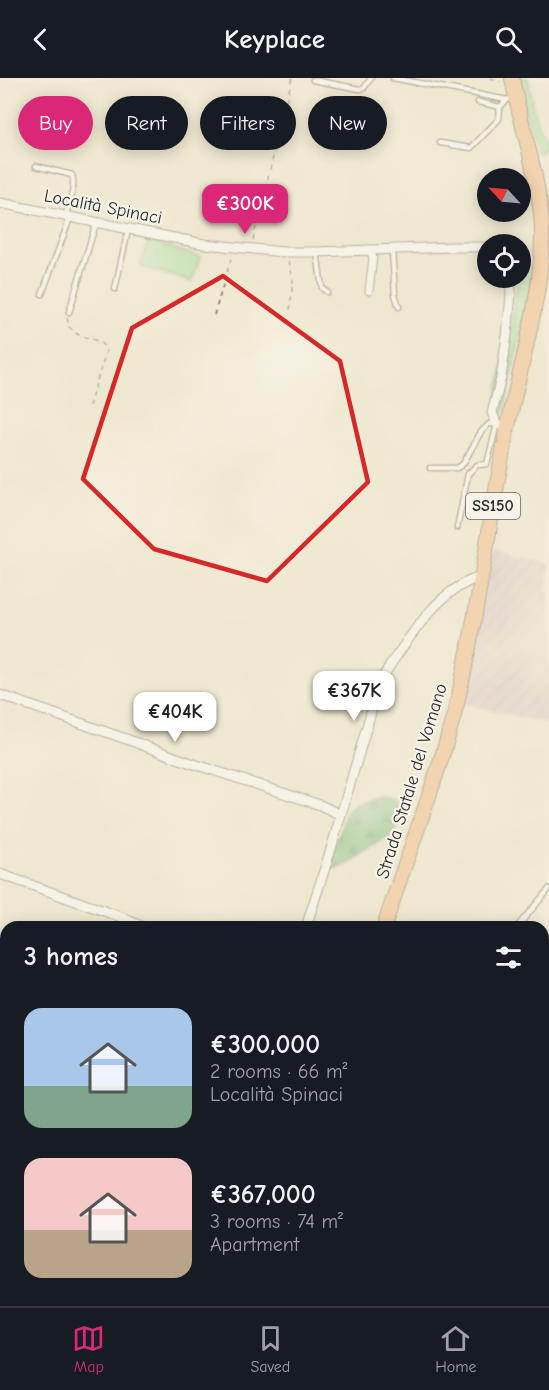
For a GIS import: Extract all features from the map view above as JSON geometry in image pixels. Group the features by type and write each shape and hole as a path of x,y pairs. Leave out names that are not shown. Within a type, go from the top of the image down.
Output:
{"main road":[{"name":"Strada Statale del Vomano","path":"386,921 453,719 465,668 481,578 502,426 536,297 541,254 540,209 537,187 512,98 512,78"}],"street":[{"name":"Località Spinaci","path":"0,203 204,244 250,249 317,252 477,247"},
{"path":"369,249 374,258 369,291"},
{"path":"502,426 492,413 501,378 511,288"},
{"path":"308,921 376,692 386,671 433,608 458,588 471,580 481,578"},
{"path":"0,695 341,814"},
{"path":"0,874 130,921"}],"lane":[{"path":"314,80 364,88 371,78"},
{"path":"393,78 512,98"},
{"path":"478,102 500,106 512,98"},
{"path":"440,143 471,148 499,119 500,106"},
{"path":"36,166 72,175 74,181 68,217 42,294"},
{"path":"69,312 96,223"},
{"path":"115,289 128,230"},
{"path":"392,248 395,294 399,307"},
{"path":"317,252 322,288 327,292"},
{"path":"430,468 457,468 463,464 481,432 489,424 502,426 487,464 477,465 468,474 457,528"},
{"path":"522,921 549,889"}],"path":[{"path":"250,249 292,78"},
{"path":"214,315 234,247"},
{"path":"283,252 288,260 293,280 290,311"},
{"path":"69,312 67,318 69,327 78,334 100,341 106,352 88,409"}],"highlighted area":[{"path":"223,276 340,361 368,482 267,581 154,549 83,479 132,328"}],"shaded area":[{"path":"493,550 549,564 549,724 461,703"}],"green space":[{"path":"518,78 528,78 537,123 549,146 537,153 523,104"},
{"path":"148,241 200,257 192,282 141,266"},
{"path":"534,263 531,282 531,267"},
{"path":"516,288 530,288 502,419 497,416 497,400"},
{"path":"374,797 385,797 397,803 402,814 401,822 390,836 347,865 329,868 347,810 355,804"}]}
